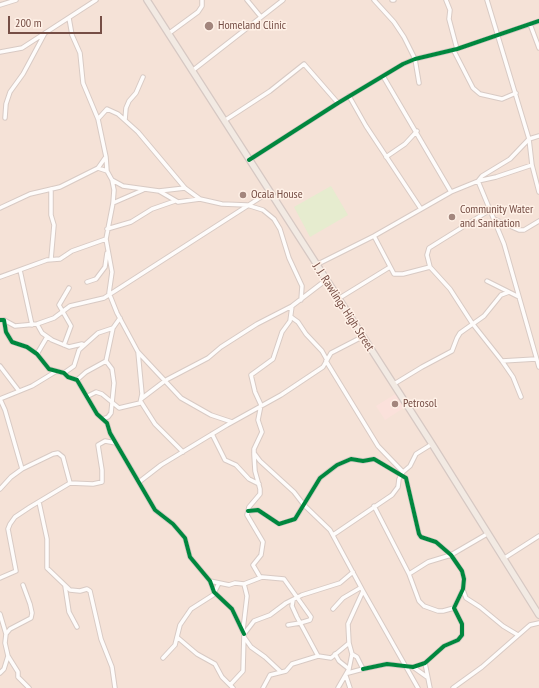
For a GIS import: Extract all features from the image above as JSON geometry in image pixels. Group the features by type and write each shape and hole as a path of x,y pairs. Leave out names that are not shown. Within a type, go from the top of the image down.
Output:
{"main road":[{"name":"J. J. Rawlings High Street","path":"147,0 362,337 394,384 539,615"}],"street":[{"path":"0,5 16,0"},
{"path":"0,52 22,48 96,0"},
{"path":"168,34 198,12 202,6 202,0"},
{"path":"247,0 261,17"},
{"path":"192,71 283,0"},
{"path":"374,0 397,27 416,59 419,83"},
{"path":"446,0 450,10 449,19 455,50 473,88 480,94 502,99 516,93"},
{"path":"487,0 529,140 532,165 539,192"},
{"path":"69,18 72,35 80,52 83,83 98,119 106,157 107,171 112,180 113,203 106,238 111,266 109,293 138,352 166,380 181,398 211,415 232,422"},
{"path":"249,160 349,96 416,59 455,50 539,22"},
{"path":"530,24 539,48"},
{"path":"5,118 10,92 23,74 45,33"},
{"path":"224,121 270,91 304,64 338,103"},
{"path":"383,76 451,192"},
{"path":"125,120 126,108 129,101 136,93 143,77"},
{"path":"349,96 366,126 421,209"},
{"path":"98,119 107,109 125,120 138,132 185,188 200,199"},
{"path":"386,156 405,144 417,132"},
{"path":"478,180 510,159 529,140 539,136"},
{"path":"0,208 30,194 60,187 98,168 106,157"},
{"path":"316,265 374,236 451,192 478,180 496,177 532,165"},
{"path":"98,168 107,171"},
{"path":"112,180 123,186 144,190 159,191 185,188"},
{"path":"478,180 504,244 539,367"},
{"path":"51,189 51,215 54,224 51,259"},
{"path":"113,203 144,190"},
{"path":"159,191 175,201 181,202 200,199 222,204 247,205 263,210 278,224 289,258 302,286 301,300"},
{"path":"2,320 15,326 37,324 54,318 70,306 104,298 109,293 269,192"},
{"path":"108,229 131,222 152,209 175,201"},
{"path":"490,210 429,248 428,255 430,267 450,289 472,323 502,361 513,377 521,397"},
{"path":"278,224 286,218"},
{"path":"494,218 519,230 524,230 539,221"},
{"path":"374,236 394,274 403,274 430,267"},
{"path":"0,277 51,259 60,259 79,248 106,238"},
{"path":"87,282 96,279 105,267 107,250"},
{"path":"105,267 111,266"},
{"path":"338,299 390,267"},
{"path":"20,270 32,325"},
{"path":"88,396 96,392 102,394 119,408 141,401 166,380 208,358 221,347 257,324 292,306 326,280"},
{"path":"486,281 491,285 502,288 519,298"},
{"path":"64,345 71,326 59,305 69,288"},
{"path":"501,295 502,288"},
{"path":"394,384 422,366 452,352 457,338 472,323 484,316 501,295 509,292"},
{"path":"260,577 253,565 261,554 263,542 248,519 248,511 260,494 255,471 254,452 262,433 258,418 261,405 255,392 251,375 273,359 278,341 291,317 292,306"},
{"path":"291,317 298,322 306,334 322,350 327,361 378,446 408,480 419,534 424,538 436,542 451,555 462,571 464,579 463,589 454,608 443,612 424,606 420,601 409,574 374,506"},
{"path":"103,419 108,417 111,413 114,383 113,374 106,361 113,328 120,318"},
{"path":"2,320 6,332 12,342 27,347 37,354 49,369 55,372 64,373 68,377 77,380 88,396 89,402 95,411 106,423 155,510 172,524 185,538 190,557 210,581 214,592 232,609 251,647 265,656 281,672"},
{"path":"37,324 47,337 64,345 69,347 81,344 84,345"},
{"path":"64,373 74,366 79,350 84,345 104,330 113,328"},
{"path":"37,354 47,337"},
{"path":"139,482 183,452 323,367 334,350 362,337"},
{"path":"138,352 141,401 155,424 183,452"},
{"path":"502,361 536,359"},
{"path":"77,380 86,372 106,361"},
{"path":"0,366 19,391"},
{"path":"47,376 49,369"},
{"path":"22,469 5,410 0,399 55,372"},
{"path":"0,578 16,571 8,529 15,517 70,483 93,484 102,482 102,470 98,445 105,441 109,435 109,430"},
{"path":"212,434 225,460 236,465 249,479 259,484"},
{"path":"105,441 116,443"},
{"path":"333,535 392,495 398,487 402,474 410,466 416,454 432,444"},
{"path":"254,452 260,461 294,492 304,505 330,530 362,590 418,688"},
{"path":"0,489 11,477 22,469 58,453 63,457 70,483"},
{"path":"248,511 254,509 264,513 279,524 295,519 320,478 337,465 351,459 363,461 374,459 402,474"},
{"path":"39,502 47,539 47,568 70,590 80,591 87,589 90,591 101,639 112,667 115,688"},
{"path":"252,504 254,509"},
{"path":"409,574 428,562 451,555 487,534"},
{"path":"503,559 539,536"},
{"path":"244,634 254,621 270,615 295,599 340,583 353,572"},
{"path":"210,581 219,583 244,584 260,577 284,578 295,599 311,617 310,620 288,626"},
{"path":"163,658 174,647 180,625 191,610 211,596 219,583"},
{"path":"177,637 197,654 215,664 222,677 232,686 243,671 247,596 244,584"},
{"path":"6,634 10,629 31,618 32,613 30,604 22,585"},
{"path":"65,586 69,612 76,627"},
{"path":"463,589 466,598 480,607 503,626 518,635"},
{"path":"333,609 343,598 362,590"},
{"path":"350,688 348,673 352,654 349,643 348,624 362,590"},
{"path":"295,599 292,606 318,656"},
{"path":"338,688 348,673 387,664 413,667 425,663 444,646 458,640 462,635 462,624 454,608"},
{"path":"0,614 6,634 5,640 8,656 18,672 18,677 29,688"},
{"path":"453,688 530,625 539,623"},
{"path":"0,639 5,640"},
{"path":"263,688 270,675 286,671 292,664 318,656 331,658 348,646 349,643"},
{"path":"335,654 348,673"},
{"path":"352,654 357,657 363,669"},
{"path":"0,673 4,669 8,656"},
{"path":"425,663 430,688"},
{"path":"413,667 428,678"}],"shaded area":[{"path":"0,0 539,0 539,688 0,688"},
{"path":"397,393 405,407 385,420 376,406"}],"green space":[{"path":"331,186 348,215 310,237 294,207"}],"cycle path":[{"path":"249,160 338,103 403,64 415,59 457,49 539,21"},
{"path":"0,320 4,320 6,332 12,342 27,347 37,354 49,369 64,373 68,377 77,380 97,414 107,423 110,433 155,510 173,524 185,538 190,557 210,581 214,592 232,609 244,634"},
{"path":"248,511 258,510 279,524 295,519 320,478 337,465 351,459 363,461 374,459 406,478 419,534 421,537 436,542 451,555 462,571 464,579 463,589 454,608 462,624 462,635 458,640 444,646 425,663 413,667 387,664 363,669"}],"place":[{"name":"Homeland Clinic","path":"209,26"},
{"name":"Ocala House","path":"243,195"},
{"name":"Community Water and Sanitation","path":"452,217"},
{"name":"Petrosol","path":"395,404"}]}
